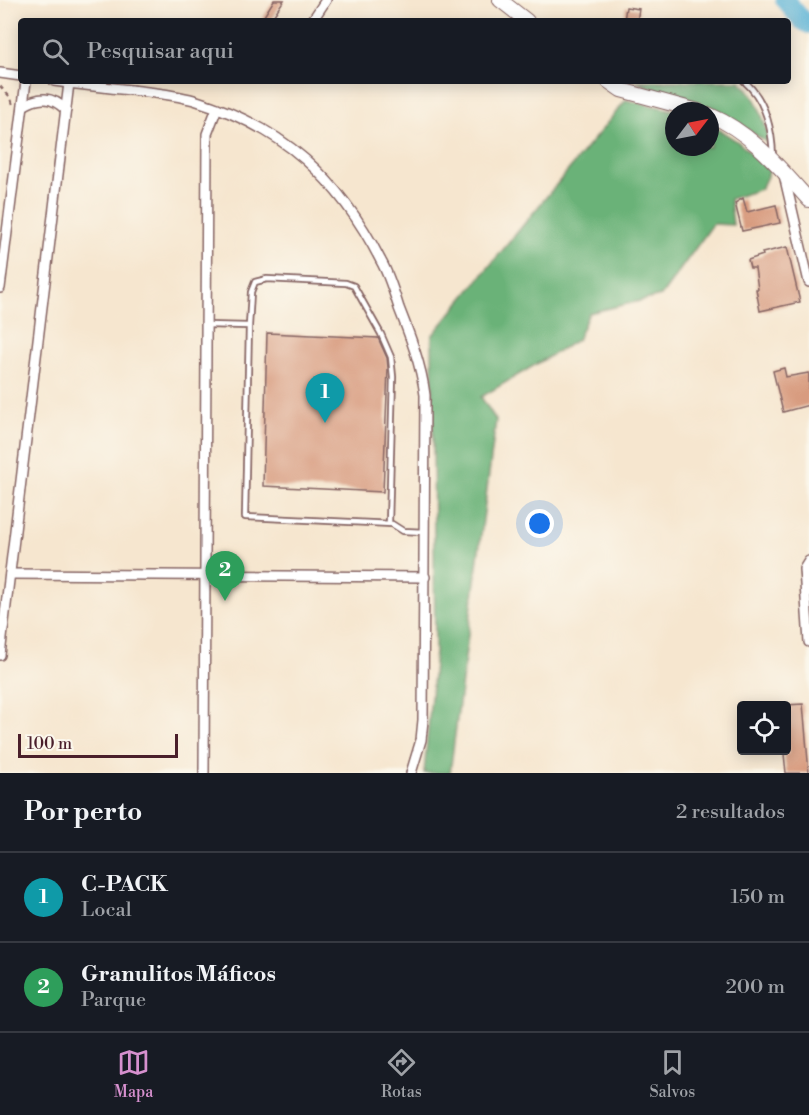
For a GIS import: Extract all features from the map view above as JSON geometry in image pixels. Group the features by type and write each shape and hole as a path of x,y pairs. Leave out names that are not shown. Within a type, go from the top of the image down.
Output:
{"street":[{"path":"314,18 326,0"},
{"path":"500,0 523,18"},
{"path":"0,73 18,76"},
{"path":"0,288 26,84"},
{"path":"0,655 69,84"},
{"path":"78,84 192,99 236,116 277,137 312,164 339,193 362,225 382,263 415,349 425,395 423,720 421,740 411,773"},
{"path":"612,84 621,90 665,102"},
{"path":"22,106 41,98 51,99 66,110"},
{"path":"204,773 207,134 217,108"},
{"path":"719,120 742,131 809,200"},
{"path":"783,172 809,282"},
{"path":"809,561 804,569 809,642"},
{"path":"10,574 424,577"}],"lane":[{"path":"746,84 760,102 770,126 773,161"},
{"path":"389,524 393,377 391,357 381,334 354,286 346,283 267,279 255,282 251,292 249,326 245,517 389,524 403,531 425,532"},
{"path":"207,325 249,326"}],"green space":[{"path":"642,84 743,84 756,102 771,145 719,111 719,102 693,102"},
{"path":"626,100 665,108 665,156 719,156 719,130 737,141 770,170 761,189 730,199 733,225 713,224 661,296 589,313 577,340 481,397 496,420 450,773 424,773 435,652 432,336"}],"building":[{"path":"274,0 284,0 272,18 263,18"},
{"path":"626,7 639,9 638,18 624,18"},
{"path":"743,198 747,212 776,205 780,223 742,231 735,203"},
{"path":"787,247 800,302 760,311 755,268 750,268 748,260 763,255 762,253"},
{"path":"267,333 378,338 387,358 388,368 383,492 263,486"},
{"path":"784,368 786,377 809,373 809,405 783,412 773,371"},
{"path":"803,704 809,773 786,773 784,755 791,755 791,705"}],"waterway":[{"path":"785,0 802,20 809,24"}],"place":[{"name":"C-PACK","path":"325,423"},
{"name":"Granulitos Máficos","path":"225,601"}]}
